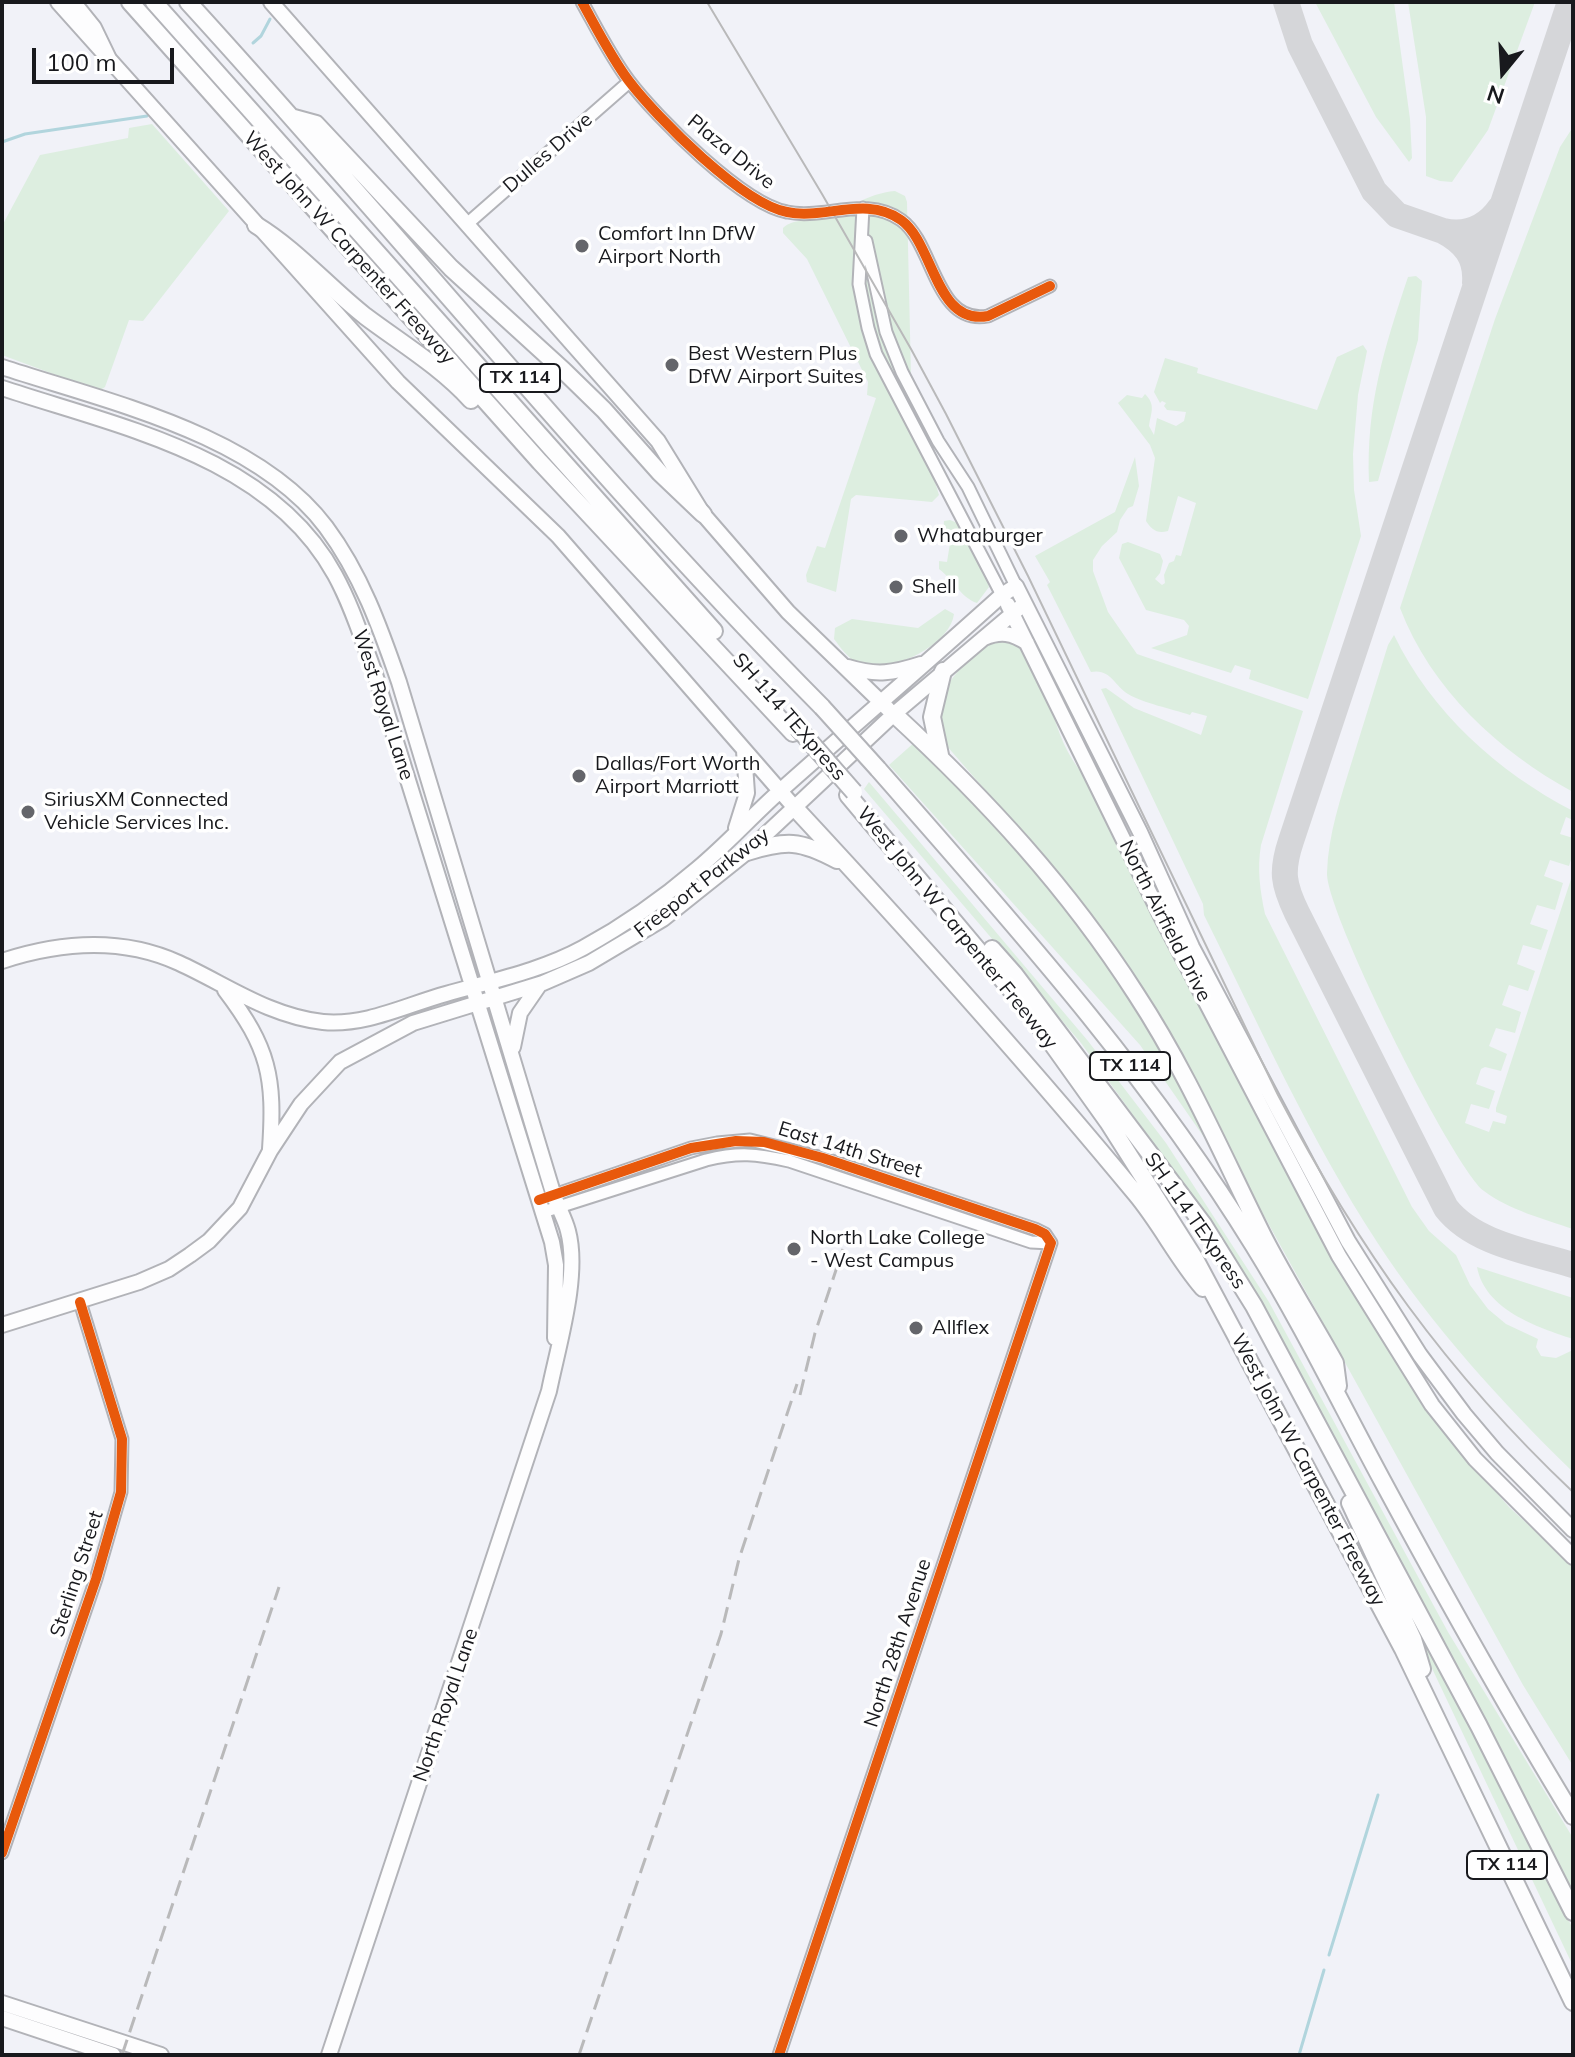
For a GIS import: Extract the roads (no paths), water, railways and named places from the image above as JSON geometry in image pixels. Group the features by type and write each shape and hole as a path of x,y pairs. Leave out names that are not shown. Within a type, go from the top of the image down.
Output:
{"highway":[{"path":"72,2 93,28 107,57"},
{"name":"West John W Carpenter Freeway","path":"130,2 540,462 851,793 1001,977 1068,1066 1108,1122 1195,1259 1225,1314 1403,1649 1573,2002"},
{"name":"SH 114 TEXpress","path":"154,2 795,730"},
{"name":"West John W Carpenter Freeway","path":"188,2 294,118 476,330 750,635 878,769 1073,992 1154,1099 1254,1246 1340,1395 1453,1611 1573,1816"},
{"path":"294,118 316,124 451,268 604,410 660,473 703,514"},
{"path":"256,225 284,242 333,289 463,391 517,452 540,462"},
{"path":"941,757 932,717 943,671"},
{"path":"888,708 941,757 1028,849 1136,993 1169,1048 1265,1240 1335,1363 1340,1395"},
{"name":"SH 114 TEXpress","path":"851,793 1015,975 1203,1224 1254,1306 1324,1435 1479,1726 1573,1912"},
{"path":"795,808 1034,1073 1136,1194 1184,1265 1225,1314"},
{"path":"747,852 790,843 812,847 849,867"},
{"path":"1324,1435 1326,1448 1413,1639 1441,1727"}],"main road":[{"path":"58,2 398,382 558,536 795,808"},
{"path":"271,2 658,441 703,514 788,612 888,708"},
{"name":"West Royal Lane","path":"2,367 182,427 220,444 281,483 325,525 365,592 407,709 494,998"},
{"name":"West Royal Lane","path":"2,388 193,452 232,473 291,519 334,573 362,637 474,996 549,1204"},
{"path":"100,421 106,402"},
{"path":"291,519 305,505"},
{"name":"Freeport Parkway","path":"2,961 77,945 109,945 147,952 175,961 263,1007 324,1022 383,1015 447,994 494,998 540,984 589,963 672,912 747,852 795,808 926,663 1016,586"},
{"name":"North Airfield Drive","path":"1016,586 1027,643 1162,918 1339,1256 1432,1405 1475,1459 1573,1557"},
{"name":"North Airfield Drive","path":"1002,595 1018,608 1140,832 1192,947 1348,1241 1420,1355 1464,1414 1506,1463 1573,1530"},
{"name":"Freeport Parkway","path":"2,1325 139,1282 169,1269 209,1241 240,1208 270,1151 301,1104 340,1062 413,1023 474,996 489,983 580,950 661,898 780,791 888,708 943,671 1018,608"},
{"path":"980,640 999,633 1009,634 1027,643"},
{"path":"846,666 869,674 892,673 926,663"},
{"path":"387,714 407,709"},
{"path":"736,831 747,793 744,751"},
{"path":"661,898 672,912"},
{"path":"513,1056 520,1013 540,984"},
{"path":"222,987 252,1026 267,1058 272,1093 270,1151"},
{"name":"North Royal Lane","path":"329,2055 506,1524 549,1391 556,1354 556,1265 549,1204 513,1056 494,998"},
{"path":"2,2003 161,2055"},
{"path":"2,2018 113,2055"}],"street":[{"name":"Plaza Drive","path":"582,2 629,82 694,148 752,198 785,212 802,214 863,208 899,218 911,229 950,303 966,315 978,318 988,316 1050,286"},
{"name":"Dulles Drive","path":"467,224 629,82"},
{"name":"North Airfield Drive","path":"863,208 859,284 876,354 1002,595"},
{"name":"North Airfield Drive","path":"863,233 886,332 902,372 938,441 968,487 1016,586"},
{"name":"East 14th Street","path":"549,1204 706,1160 751,1153 789,1161 1031,1242 1051,1243"},
{"name":"North 28th Avenue","path":"779,2055 1051,1243"},
{"name":"Sterling Street","path":"2,1853 96,1579 121,1492 122,1439 80,1302"}],"waterway":[{"path":"253,43 261,36 270,19"},
{"path":"2,142 25,134 147,116"},
{"path":"1329,1955 1378,1795"},
{"path":"1299,2055 1324,1970"}],"tram line":[{"path":"707,2 822,194 946,414 1308,1151 1373,1256 1445,1354 1527,1447 1573,1492"}],"railway":[{"path":"800,1395 815,1333 843,1249"},
{"path":"579,2055 721,1634 739,1559 797,1384"},
{"path":"122,2055 279,1587"}],"place":[{"name":"Comfort Inn DfW Airport North","path":"582,246"},
{"name":"Best Western Plus DfW Airport Suites","path":"672,365"},
{"name":"Whataburger","path":"901,536"},
{"name":"Shell","path":"896,587"},
{"name":"Dallas/Fort Worth Airport Marriott","path":"579,776"},
{"name":"SiriusXM Connected Vehicle Services Inc.","path":"28,812"},
{"name":"North Lake College - West Campus","path":"794,1249"},
{"name":"Allflex","path":"916,1328"}]}
